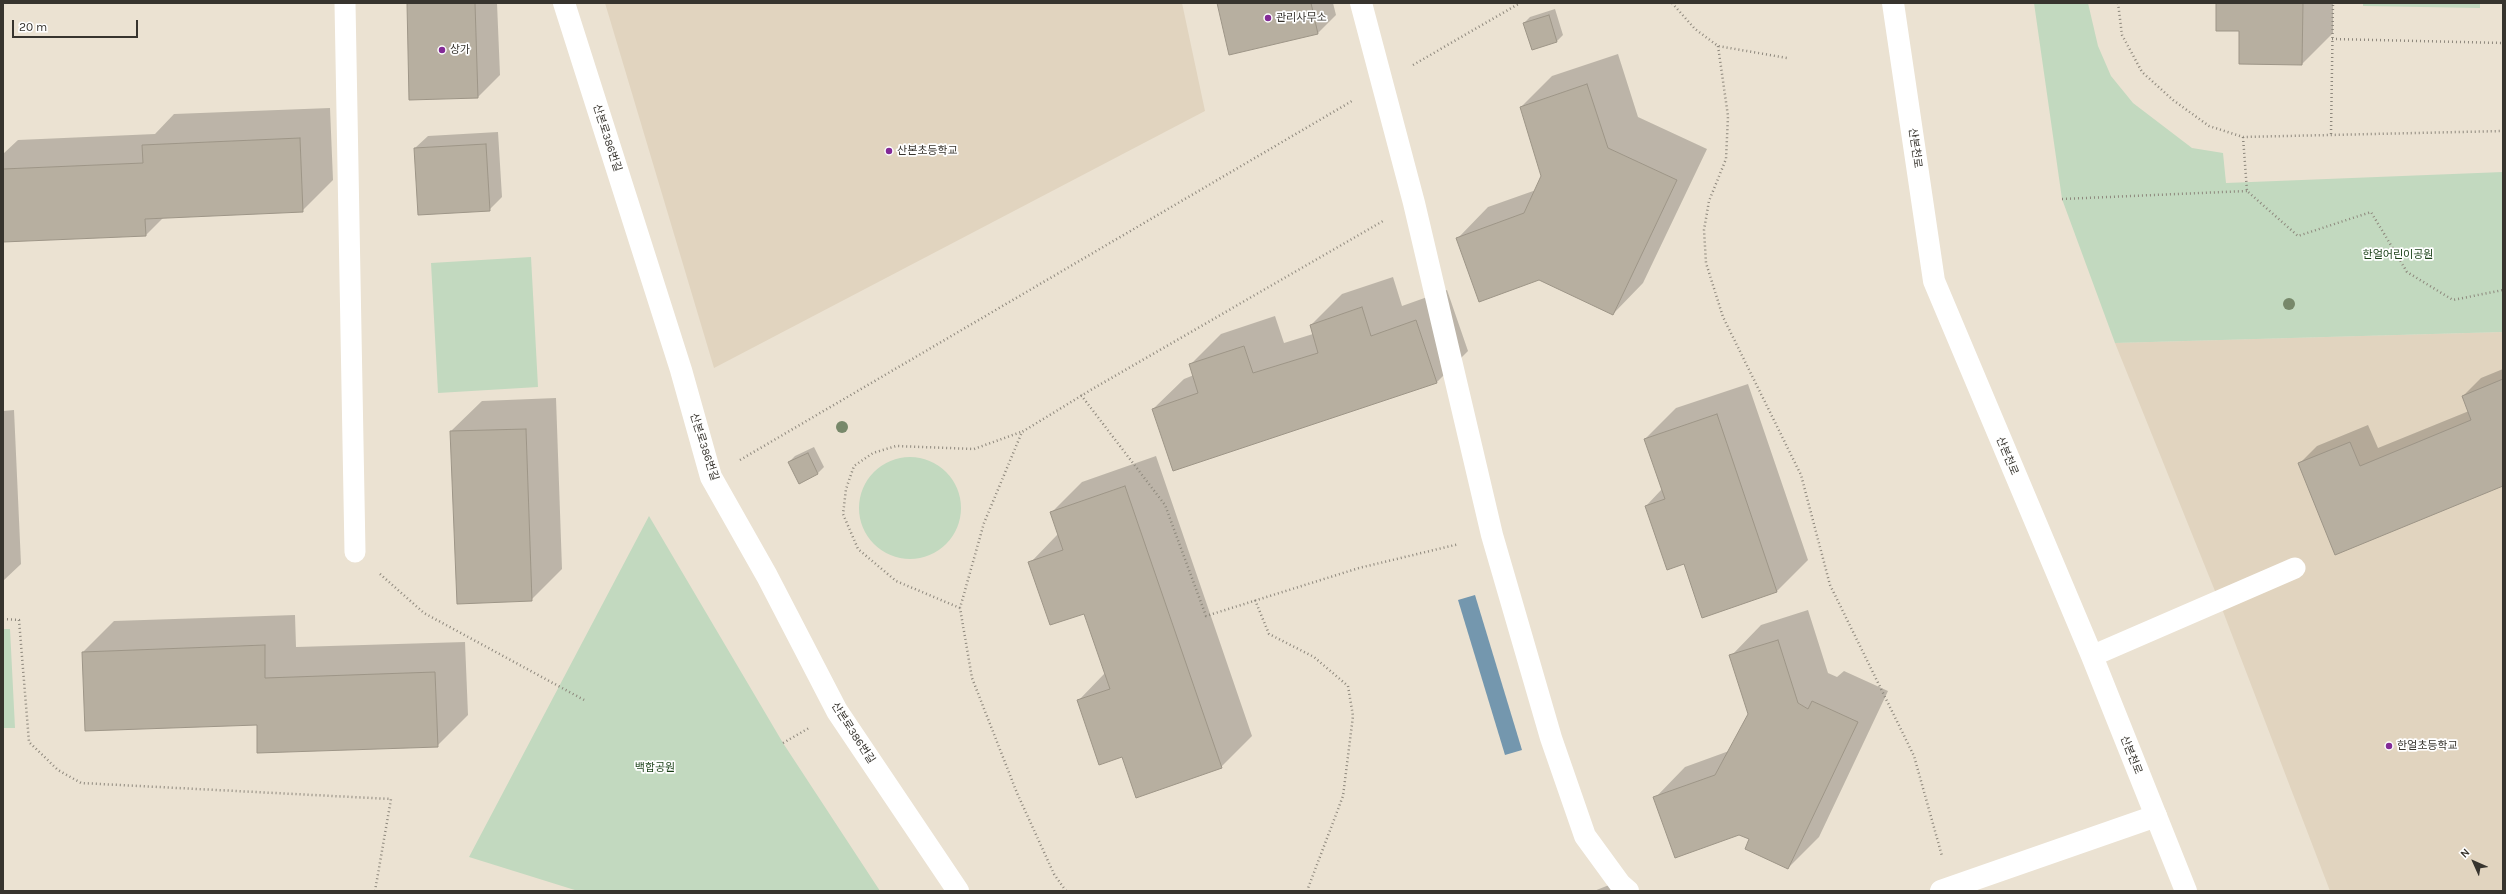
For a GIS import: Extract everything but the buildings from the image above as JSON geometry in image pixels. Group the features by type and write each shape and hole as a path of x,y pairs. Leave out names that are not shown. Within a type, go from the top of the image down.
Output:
{"street":[{"name":"산본로386번길","path":"564,3 678,363 711,477 767,576 837,711 958,891"},
{"path":"1361,3 1414,203 1492,535 1552,738 1585,836 1620,884 1628,891"},
{"name":"산본천로","path":"1894,3 1934,281 2092,656 2186,891"},
{"path":"1946,889 2156,816"}],"lane":[{"path":"345,3 355,552"},
{"path":"2092,656 2295,568"}],"path":[{"path":"711,477 1520,3"},
{"path":"1672,3 1695,29 1718,46 1787,58"},
{"path":"2118,3 2122,35 2142,72 2173,100 2209,126 2243,137 2503,131"},
{"path":"2331,134 2333,3"},
{"path":"2332,39 2503,42"},
{"path":"1718,46 1728,116 1726,159 1708,208 1704,230 1706,263 1723,317 1801,475 1830,585 1914,756 1946,889"},
{"path":"2243,137 2247,191"},
{"path":"2062,199 2247,191 2298,236 2371,212 2407,272 2453,300 2503,290"},
{"path":"960,608 896,581 858,549 843,514 846,488 854,466 873,453 896,446 974,449 1022,432 1081,395 1414,203"},
{"path":"1081,395 1165,505 1206,616 1359,568 1492,535"},
{"path":"1022,432 984,523 960,608 972,678 1017,793 1054,874 1066,891"},
{"path":"355,552 424,613 586,701"},
{"path":"1255,600 1270,634 1314,657 1348,686 1353,716 1343,796 1307,891"},
{"path":"3,619 19,620 29,742 58,770 81,783 391,799 375,891"}],"shaded area":[{"name":"산본초등학교","path":"605,3 1182,3 1205,111 714,368"},
{"name":"한얼초등학교","path":"2503,332 2503,891 2330,891 2219,601 2115,343"}],"green space":[{"name":"한얼어린이공원","path":"2034,3 2088,3 2098,46 2111,76 2133,103 2192,148 2223,153 2226,183 2503,172 2503,332 2115,343 2062,199"},
{"path":"2363,3 2480,3 2480,8 2363,6"},
{"path":"531,257 538,387 438,393 431,263"},
{"path":"910,457 930,461 946,472 957,488 961,508 957,528 946,544 930,555 910,559 890,555 874,544 863,528 859,508 863,488 874,472 890,461"},
{"name":"백합공원","path":"649,516 783,743 880,891 578,891 469,857"},
{"path":"3,629 10,629 15,728 3,728"}],"water":[{"path":"1475,595 1522,750 1505,755 1458,600"}],"place":[{"name":"관리사무소","path":"1268,18"},
{"name":"상가","path":"442,50"},
{"name":"산본초등학교","path":"889,151"},
{"name":"한얼초등학교","path":"2389,746"}]}
